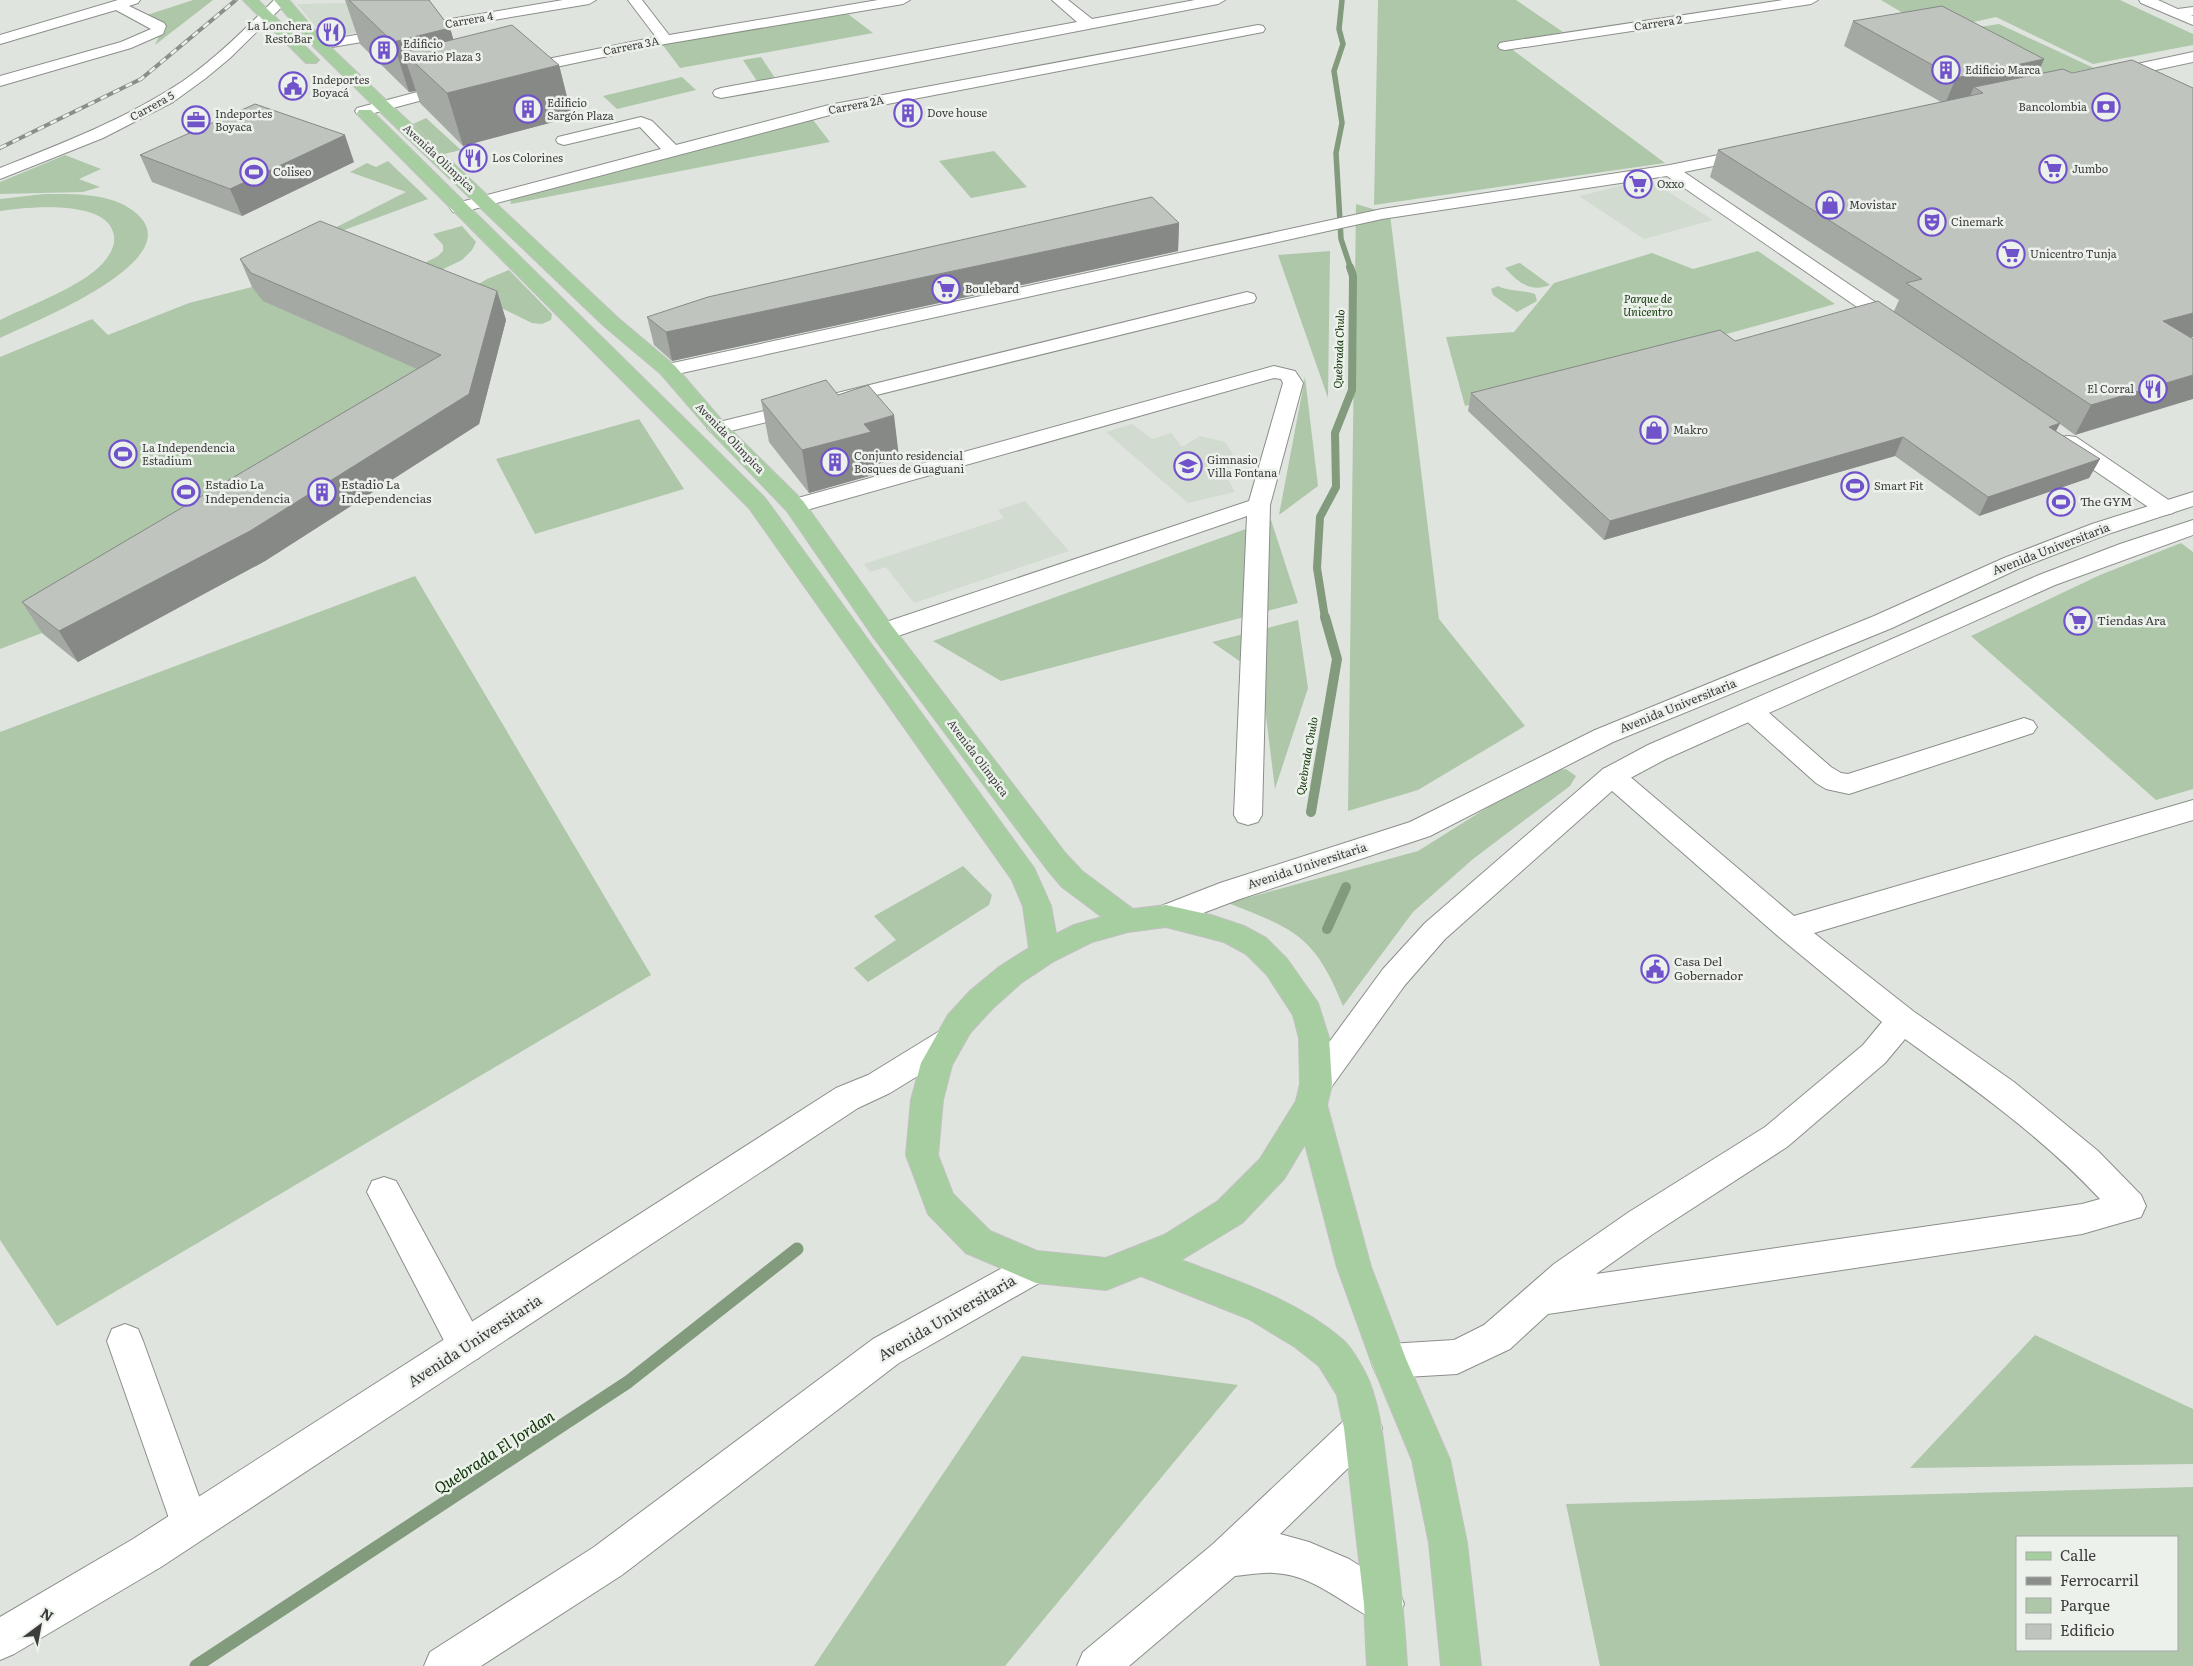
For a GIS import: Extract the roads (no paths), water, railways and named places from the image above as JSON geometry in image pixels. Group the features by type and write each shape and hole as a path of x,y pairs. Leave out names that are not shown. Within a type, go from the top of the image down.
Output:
{"main road":[{"path":"250,0 321,71"},
{"name":"Avenida Olimpica","path":"281,0 320,45 383,106 610,322 668,370 718,428 795,506 883,632 1056,861 1072,879 1128,921"},
{"name":"Avenida Olimpica","path":"348,99 363,111 757,503 1024,876 1036,906 1044,953"},
{"path":"1314,1094 1272,1169 1230,1212 1176,1246 1106,1274 1036,1267 978,1242 940,1203 922,1155 927,1100 937,1063 959,1024 981,1000 1010,975 1044,953 1084,932 1128,921 1166,916 1211,926 1234,934 1256,946 1277,967 1307,1012 1314,1038 1314,1094 1354,1267 1389,1361 1431,1460 1448,1543 1461,1666"},
{"path":"1140,1260 1262,1307 1308,1335 1332,1354 1354,1389 1363,1428 1384,1604 1388,1666"}],"street":[{"path":"4,36 133,0"},
{"name":"Carrera 5","path":"0,174 129,119 190,84 267,15 281,0"},
{"name":"Carrera 4","path":"320,45 589,0"},
{"path":"635,0 665,40"},
{"name":"Carrera 3A","path":"508,72 665,40 859,4 903,0"},
{"path":"1060,0 1087,23"},
{"name":"Carrera 2","path":"1506,46 1811,0"},
{"path":"2146,0 2193,22"},
{"path":"721,93 803,80 1087,23 1222,2"},
{"path":"0,81 126,45 158,31 159,26 117,5"},
{"path":"2175,14 2193,10"},
{"name":"Carrera 2A","path":"459,208 829,110 1258,29 1243,17"},
{"path":"2096,78 2193,57"},
{"path":"803,80 829,110"},
{"path":"363,111 470,83"},
{"path":"564,140 641,122 646,124 673,152"},
{"path":"668,370 1332,224 1382,214 1670,170 1767,149"},
{"path":"1670,170 1909,334"},
{"path":"718,428 1247,298"},
{"path":"795,506 1274,372 1288,376 1293,383 1259,505 1248,815"},
{"path":"2050,429 2165,508"},
{"name":"Avenida Universitaria","path":"1166,916 1230,891 1420,829 1604,736 1883,622 2012,563 2100,529 2193,500"},
{"path":"883,632 1259,505"},
{"path":"1314,1094 1394,977 1435,931 1612,776 1657,752 2047,580 2128,549 2193,527"},
{"path":"1751,711 1828,780 1849,784 2024,727"},
{"path":"1543,1298 2082,1219 2129,1206 2086,1161 2003,1092 1902,1020 1789,930 1612,776"},
{"path":"1789,930 2193,810"},
{"path":"1389,1361 1457,1357 1497,1337 1543,1298 1566,1275 1641,1223 1776,1137 1874,1054 1902,1020"},
{"name":"Avenida Universitaria","path":"0,1640 147,1553 847,1098 879,1084 949,1041"},
{"path":"384,1192 466,1346"},
{"name":"Avenida Universitaria","path":"444,1666 608,1561 886,1351 1036,1267"},
{"path":"124,1341 190,1524"},
{"path":"1097,1666 1228,1558 1363,1428"},
{"path":"1228,1558 1280,1554 1309,1562 1335,1572 1384,1604"}],"waterway":[{"name":"Quebrada Chulo","path":"1342,0 1339,29 1343,44 1334,71 1342,123 1336,153 1341,239 1351,269"},
{"name":"Quebrada Chulo","path":"1325,618 1317,568 1320,517 1336,487 1335,433 1352,390 1353,276 1350,267"},
{"name":"Quebrada Chulo","path":"1311,812 1337,659 1325,617"},
{"name":"Quebrada El Jordan","path":"1327,929 1346,887"},
{"name":"Quebrada El Jordan","path":"196,1666 628,1382 797,1249"}],"railway":[{"path":"0,148 141,79 236,0"}],"place":[{"name":"La Lonchera RestoBar","path":"331,32"},
{"name":"Edificio Bavario Plaza 3","path":"384,50"},
{"name":"Edificio Marca","path":"1946,70"},
{"name":"Indeportes Boyacá","path":"293,86"},
{"name":"Bancolombia","path":"2106,107"},
{"name":"Edificio Sargón Plaza","path":"528,109"},
{"name":"Dove house","path":"908,113"},
{"name":"Indeportes Boyaca","path":"196,120"},
{"name":"Los Colorines","path":"473,158"},
{"name":"Jumbo","path":"2053,169"},
{"name":"Coliseo","path":"254,172"},
{"name":"Oxxo","path":"1638,184"},
{"name":"Movistar","path":"1830,205"},
{"name":"Cinemark","path":"1932,222"},
{"name":"Unicentro Tunja","path":"2011,254"},
{"name":"Boulebard","path":"946,289"},
{"name":"El Corral","path":"2153,389"},
{"name":"Makro","path":"1654,430"},
{"name":"La Independencia Estadium","path":"123,454"},
{"name":"Conjunto residencial Bosques de Guaguani","path":"835,462"},
{"name":"Gimnasio Villa Fontana","path":"1188,466"},
{"name":"Smart Fit","path":"1855,486"},
{"name":"Estadio La Independencia","path":"186,492"},
{"name":"Estadio La Independencias","path":"322,492"},
{"name":"The GYM","path":"2061,502"},
{"name":"Tiendas Ara","path":"2078,621"},
{"name":"Casa Del Gobernador","path":"1655,969"}],"park label":[{"name":"Parque de Unicentro","path":"1648,305"}]}
